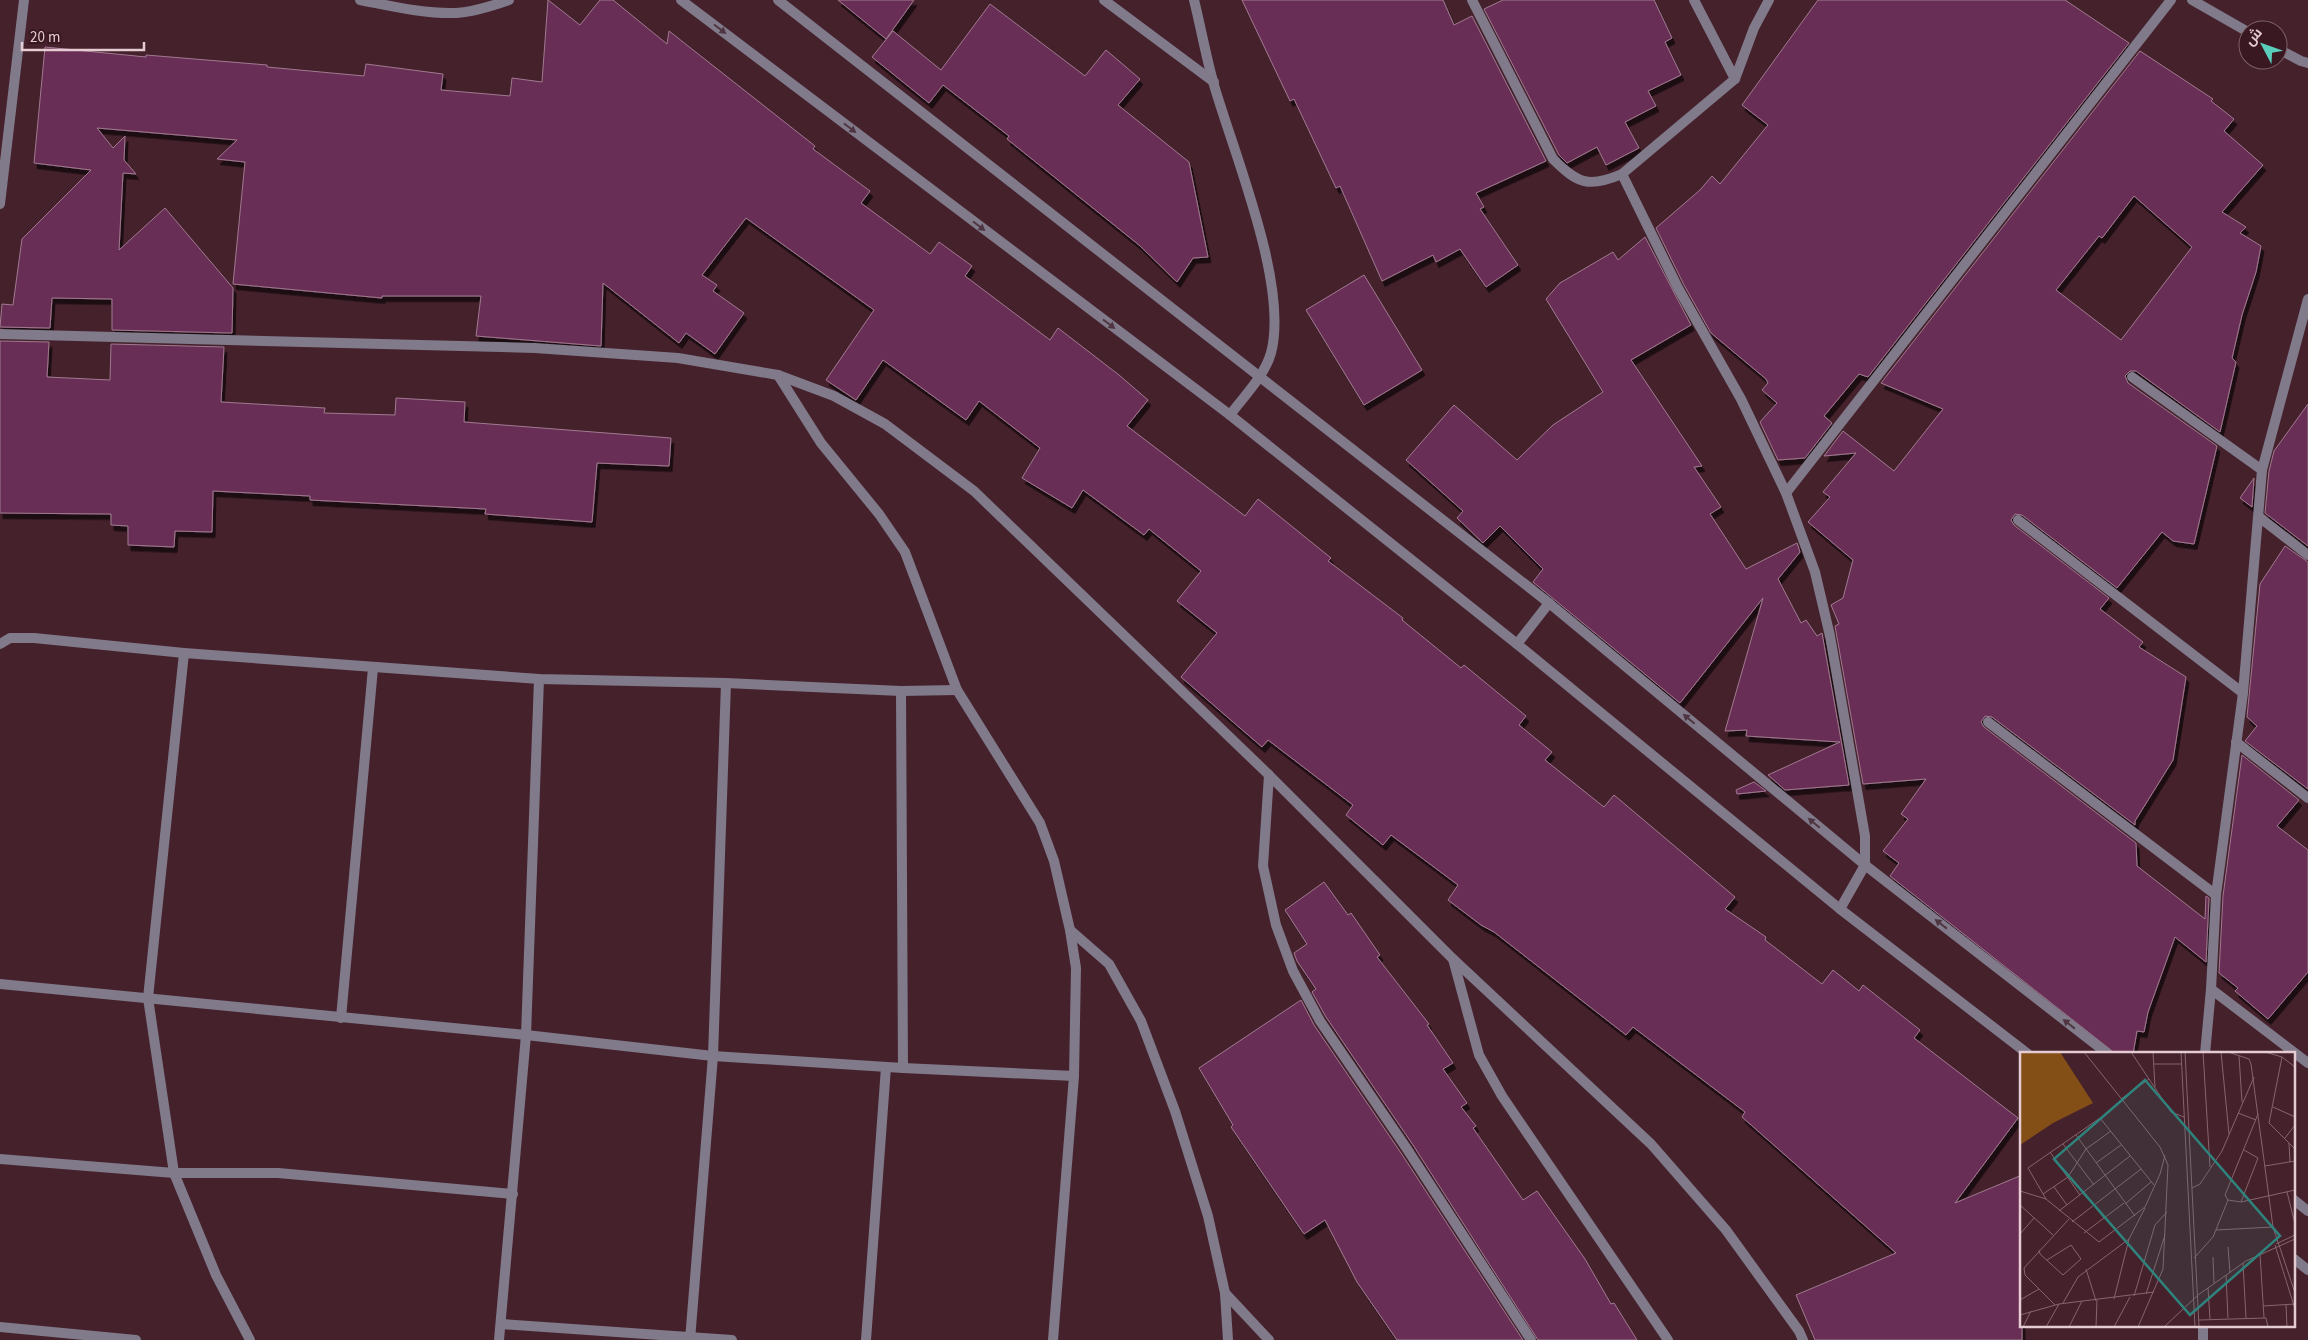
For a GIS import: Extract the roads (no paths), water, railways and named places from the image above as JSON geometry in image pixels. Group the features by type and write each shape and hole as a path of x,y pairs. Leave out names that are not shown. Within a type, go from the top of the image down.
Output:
{"street":[{"path":"0,204 24,0"},
{"path":"360,0 433,12 457,13 484,8 509,0"},
{"path":"682,0 1230,415 1518,644 1840,909 2025,1052"},
{"path":"778,0 1549,603 1865,865 2105,1052"},
{"path":"1104,0 1214,82"},
{"path":"1194,0 1214,82 1254,215 1274,294 1274,337 1270,354 1260,376 1230,415"},
{"path":"1472,0 1553,159 1570,177 1586,182 1605,181 1622,174 1735,79 1754,28 1769,0"},
{"path":"1694,0 1735,79"},
{"path":"1786,493 2171,0"},
{"path":"2192,0 2238,26"},
{"path":"2288,54 2304,62 2308,70"},
{"path":"1622,174 1678,288 1741,399 1786,493 1815,572 1830,636 1862,810 1865,865 1840,909"},
{"path":"2205,1052 2211,990 2216,895 2243,693 2262,470 2308,298"},
{"path":"0,334 535,348 678,358 778,375 834,396 885,424 974,491 1269,775 1453,959 1651,1144 1726,1230 1799,1330 1803,1340"},
{"path":"778,375 821,444 879,514 905,552 957,690 982,733 1040,823 1054,861 1070,930 1076,968 1074,1076 1053,1340"},
{"path":"2132,377 2262,470"},
{"path":"2259,517 2308,555"},
{"path":"2018,520 2243,693"},
{"path":"1518,644 1549,603"},
{"path":"0,644 10,638 34,638 184,653 539,679 726,683 901,691 957,690"},
{"path":"184,653 148,998 174,1173 216,1275 250,1340"},
{"path":"341,1018 373,668"},
{"path":"499,1340 526,1035 539,679"},
{"path":"690,1339 713,1056 726,683"},
{"path":"901,691 904,1068"},
{"path":"1988,722 2216,895"},
{"path":"2236,742 2308,798"},
{"path":"1269,775 1263,866 1276,924 1293,971 1320,1021 1407,1149 1531,1340"},
{"path":"1070,930 1109,964 1141,1021 1175,1111 1208,1216 1225,1293 1228,1340"},
{"path":"1453,959 1479,1055 1502,1096 1668,1340"},
{"path":"0,984 526,1035 713,1056 1074,1076"},
{"path":"2211,990 2293,1052"},
{"path":"2296,1054 2308,1063"},
{"path":"866,1340 886,1067"},
{"path":"0,1159 174,1173 278,1173 513,1194"},
{"path":"2296,1202 2308,1211"},
{"path":"2296,1261 2308,1270"},
{"path":"1225,1293 1269,1340"},
{"path":"501,1324 690,1339 732,1340"},
{"path":"0,1327 136,1340"}]}
